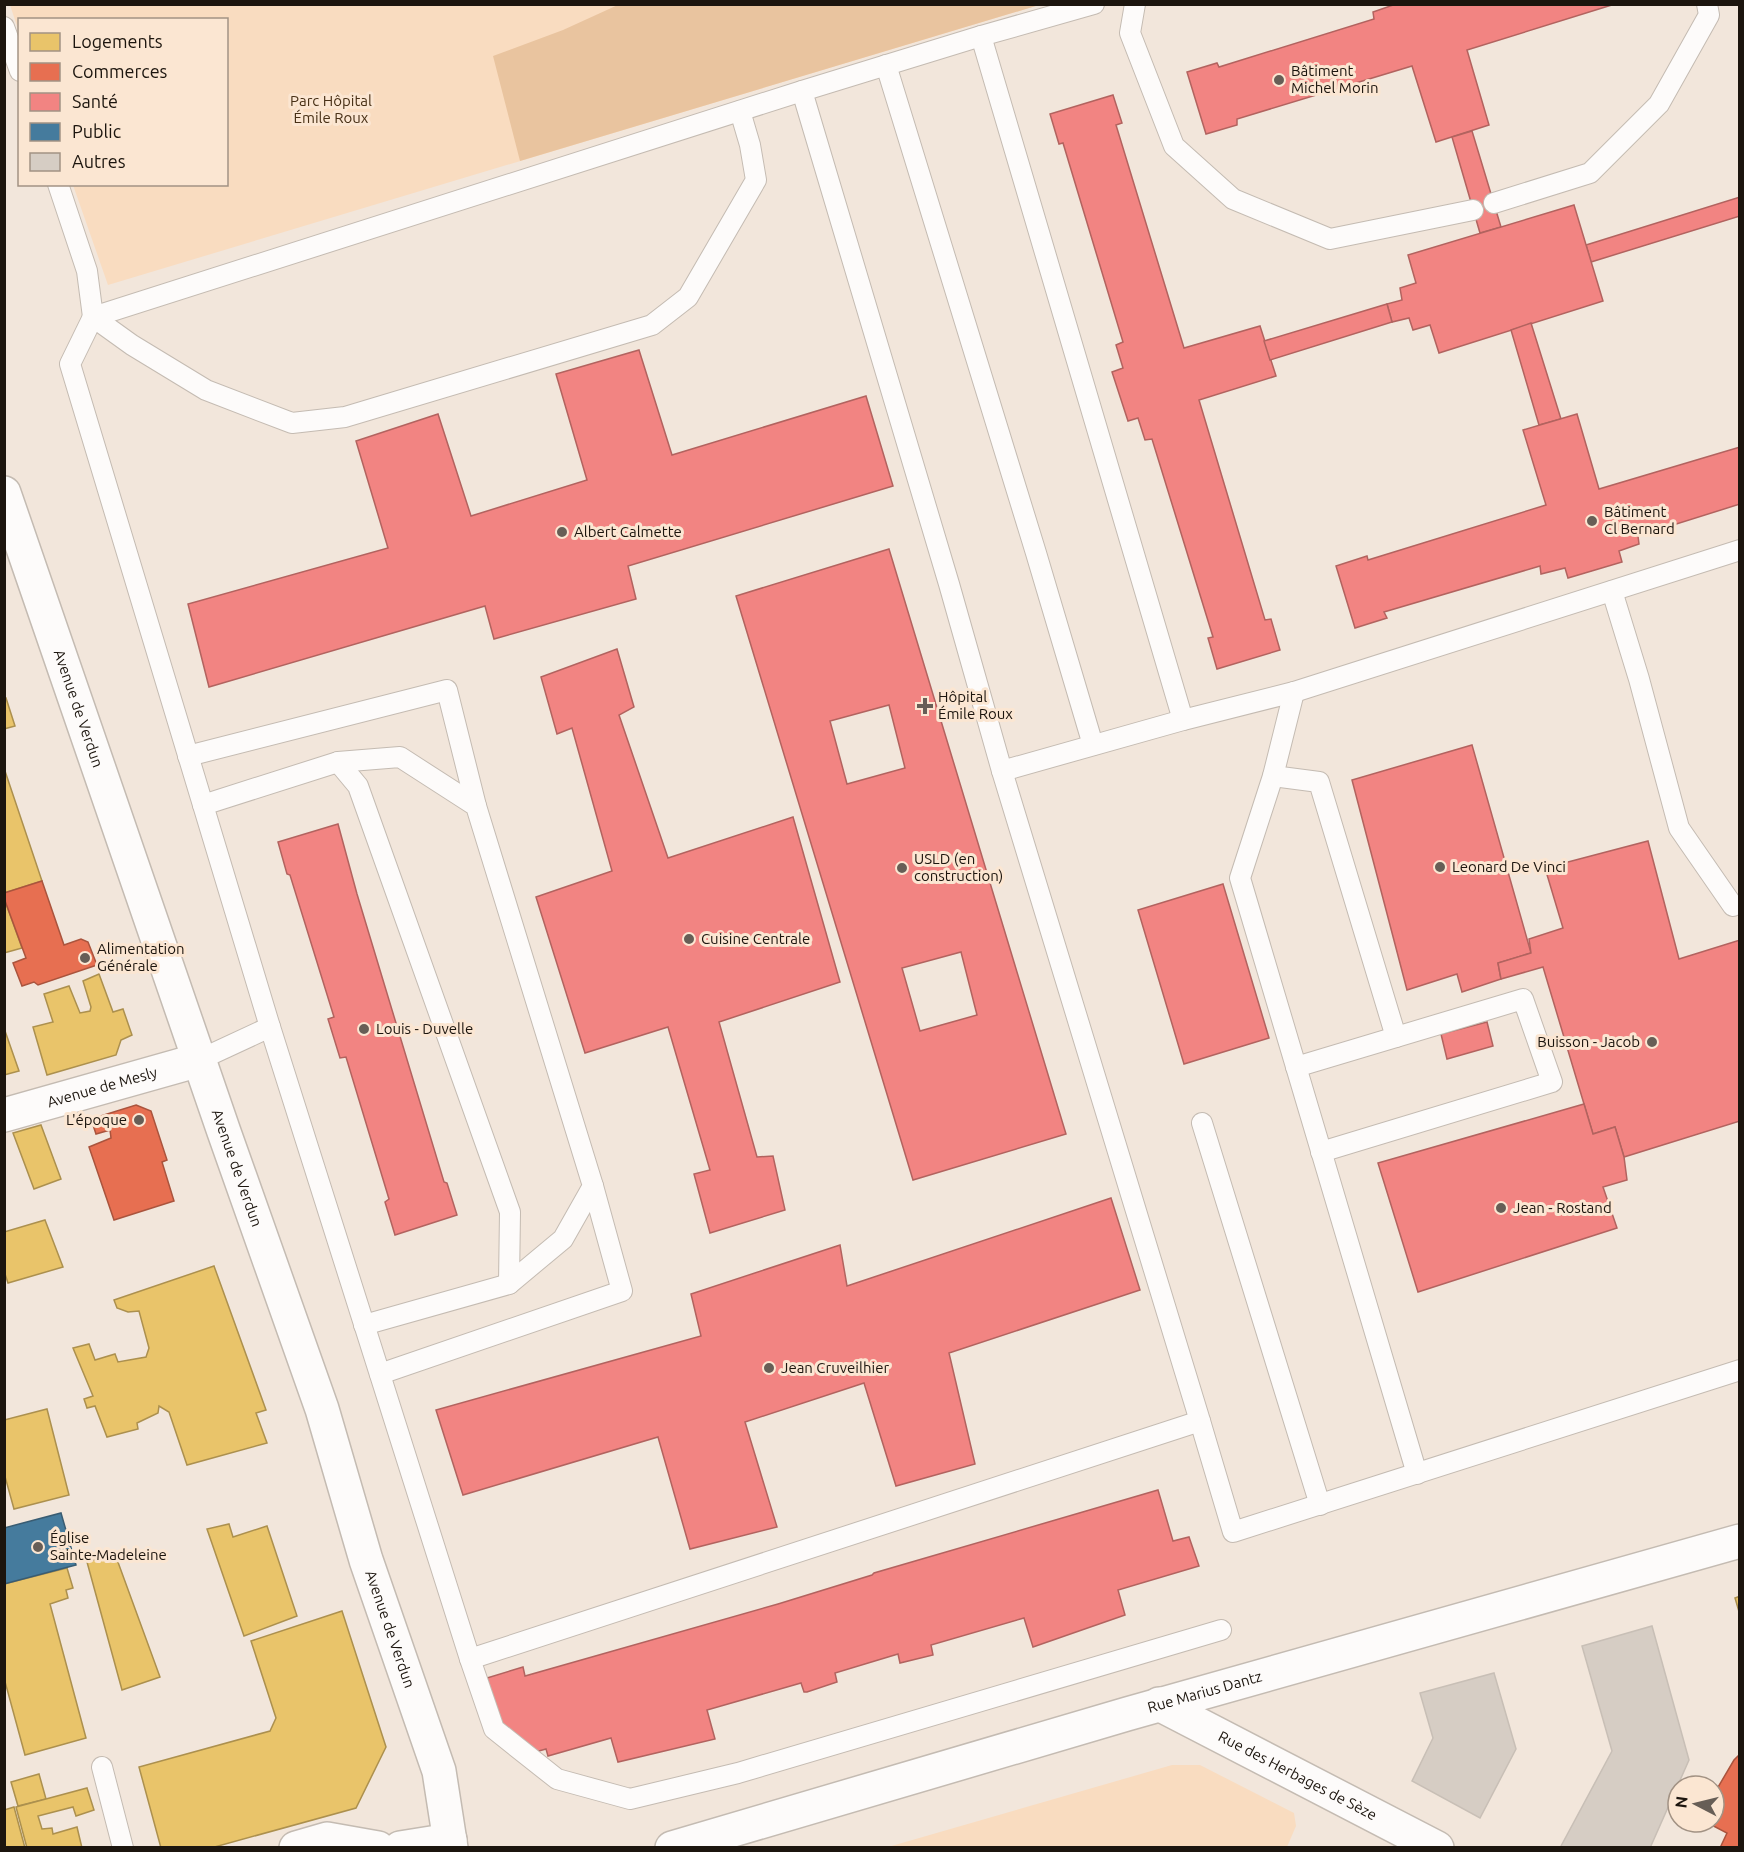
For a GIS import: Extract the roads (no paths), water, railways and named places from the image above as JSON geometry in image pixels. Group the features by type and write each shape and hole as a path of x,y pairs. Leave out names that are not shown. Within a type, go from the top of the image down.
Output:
{"street":[{"name":"Avenue de Verdun","path":"4,493 321,1409 366,1560 439,1771 451,1844"},
{"name":"Avenue de Mesly","path":"4,1115 199,1060"},
{"name":"Rue Marius Dantz","path":"672,1848 1159,1704 1740,1541"},
{"name":"Rue des Herbages de Sèze","path":"1159,1704 1437,1848"},
{"path":"296,1848 327,1839 343,1845 378,1848"},
{"path":"400,1848 451,1844"}],"lane":[{"path":"93,317 802,91 1094,4"},
{"path":"1135,4 1130,33 1174,146 1233,199 1330,239 1473,210"},
{"path":"1494,203 1590,173 1659,104 1709,15 1707,4"},
{"path":"4,27 18,66"},
{"path":"981,36 1183,720"},
{"path":"886,65 1093,746"},
{"path":"802,91 949,584 1002,771 1233,1532 1740,1370"},
{"path":"93,317 132,345 206,390 292,423 345,417 652,325 688,297 756,180 750,145 740,111"},
{"path":"59,186 87,271 93,317 70,364 270,1028 494,1729 557,1779 630,1799 738,1773 1221,1630"},
{"path":"1002,771 1183,720 1294,692 1740,550"},
{"path":"1612,591 1640,679 1680,828 1733,906"},
{"path":"188,756 447,690 476,806 593,1186 622,1291 380,1374"},
{"path":"1294,692 1273,776 1239,878 1417,1474"},
{"path":"204,805 338,762 400,757 476,806"},
{"path":"338,762 358,786 510,1212 509,1284"},
{"path":"1273,776 1319,782 1396,1036"},
{"path":"1296,1067 1523,999 1552,1082 1321,1152"},
{"path":"199,1060 270,1028"},
{"path":"1202,1123 1320,1505"},
{"path":"364,1324 509,1284 563,1239 593,1186"},
{"path":"470,1659 1200,1420"},
{"path":"102,1767 123,1848"}],"place":[{"name":"Bâtiment Michel Morin","path":"1279,80"},
{"name":"Bâtiment Cl Bernard","path":"1592,521"},
{"name":"Albert Calmette","path":"562,532"},
{"name":"Hôpital Émile Roux","path":"925,706"},
{"name":"Leonard De Vinci","path":"1440,867"},
{"name":"USLD (en construction)","path":"902,868"},
{"name":"Cuisine Centrale","path":"689,939"},
{"name":"Alimentation Générale","path":"85,958"},
{"name":"Louis - Duvelle","path":"364,1029"},
{"name":"Buisson - Jacob","path":"1652,1042"},
{"name":"L'époque","path":"139,1120"},
{"name":"Jean - Rostand","path":"1501,1208"},
{"name":"Jean Cruveilhier","path":"769,1368"},
{"name":"Église Sainte-Madeleine","path":"38,1547"}],"park label":[{"name":"Parc Hôpital Émile Roux","path":"331,110"}]}
